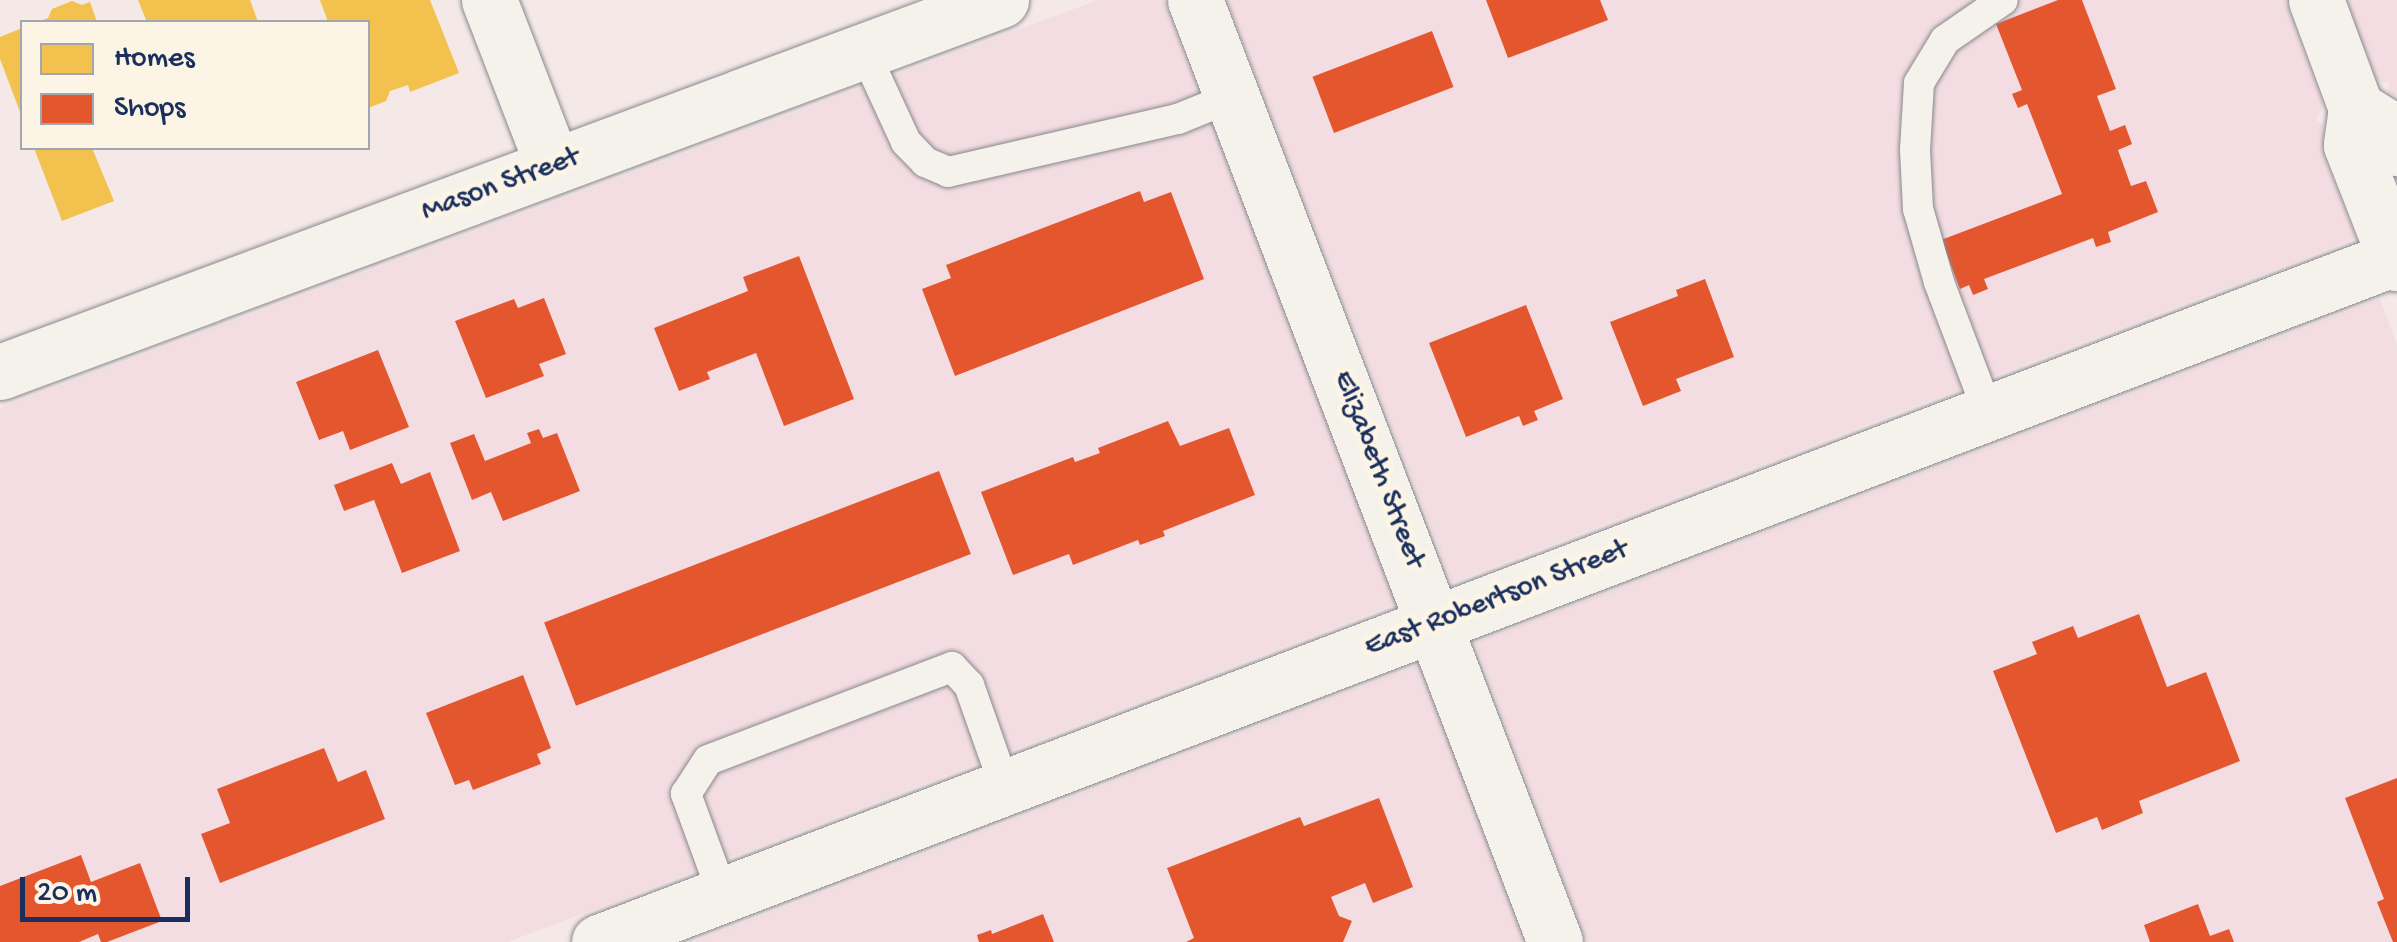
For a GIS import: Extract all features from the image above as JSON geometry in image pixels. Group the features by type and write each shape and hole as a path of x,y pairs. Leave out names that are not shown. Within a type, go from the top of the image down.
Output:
{"street":[{"path":"489,0 553,166"},
{"name":"Mason Street","path":"0,372 1002,0"},
{"name":"Elizabeth Street","path":"1195,0 1555,942"},
{"path":"2316,0 2376,101 2397,148"},
{"path":"2376,101 2351,146 2396,260"},
{"name":"East Robertson Street","path":"600,942 2396,260"}],"lane":[{"path":"1988,412 1939,282 1918,208 1916,150 1919,83 1945,40 2003,0"},
{"path":"864,51 906,142 925,162 948,172 1178,118 1232,97"},
{"path":"723,895 686,794 708,760 726,753 952,668 970,685 1005,788"}],"shaded area":[{"path":"1098,0 1164,0 1397,603 508,942 0,942 0,408"},
{"path":"1227,0 2285,0 2323,105 2316,120 2323,125 2324,157 2356,238 1452,582"},
{"path":"2347,0 2397,0 2397,97 2388,92 2389,83 2377,81"},
{"path":"2380,299 2397,345 2397,942 1587,942 1475,643"},
{"path":"1421,664 1524,942 693,942"}],"building: Homes":[{"path":"138,0 250,0 257,20 146,20"},
{"path":"320,0 430,0 459,73 410,92 408,85 390,91 386,101 370,107 370,20 327,20"},
{"path":"72,1 82,5 90,2 96,20 43,20 52,9"},
{"path":"20,29 20,112 0,59 0,37"},
{"path":"35,150 93,150 114,201 62,221"}],"building: Shops":[{"path":"1486,0 1600,0 1608,20 1508,58"},
{"path":"2058,0 2082,0 2116,89 2097,96 2110,131 2125,125 2132,144 2118,150 2131,186 2146,181 2158,212 2108,232 2111,242 2096,247 2093,238 1984,279 1988,289 1973,295 1969,285 1960,289 1941,240 2062,194 2027,104 2018,108 2012,94 2022,90 1996,24"},
{"path":"1432,31 1454,87 1334,133 1313,77"},
{"path":"1140,191 1144,202 1171,192 1204,279 955,376 922,289 951,278 946,265"},
{"path":"799,256 854,399 784,426 756,353 707,372 710,379 679,391 654,328 748,291 743,277"},
{"path":"1705,279 1734,357 1676,379 1681,391 1643,406 1610,322 1678,296 1676,290"},
{"path":"544,298 566,354 539,364 544,376 486,398 455,321 514,299 518,308"},
{"path":"1526,305 1563,399 1534,411 1538,420 1523,426 1519,416 1466,437 1429,343"},
{"path":"378,350 409,427 350,450 343,431 319,440 296,382"},
{"path":"1168,421 1180,446 1229,428 1255,495 1163,531 1165,536 1140,545 1138,540 1073,565 1069,554 1013,575 981,492 1073,457 1075,462 1100,453 1098,448"},
{"path":"539,429 543,438 557,433 580,491 503,521 491,492 472,500 450,443 474,434 485,461 531,443 527,433"},
{"path":"392,463 401,484 430,472 460,551 402,573 374,500 344,511 334,485"},
{"path":"939,471 971,554 576,706 544,623"},
{"path":"2139,614 2167,687 2206,672 2240,761 2139,801 2143,813 2102,830 2097,817 2056,833 1993,671 2037,654 2032,642 2073,626 2078,638"},
{"path":"523,675 551,748 537,754 541,764 473,790 469,780 455,785 426,713"},
{"path":"324,748 338,782 366,770 385,819 220,883 201,834 230,823 217,789"},
{"path":"2397,778 2397,942 2393,942 2377,902 2384,899 2345,798"},
{"path":"1379,798 1413,887 1373,903 1365,883 1331,897 1339,916 1352,921 1343,942 1186,942 1194,938 1167,868 1300,817 1304,826"},
{"path":"81,855 91,882 140,863 162,921 107,942 101,942 98,934 79,942 0,942 0,886"},
{"path":"2198,904 2210,936 2229,929 2234,942 2150,942 2144,925"},
{"path":"1043,914 1054,942 979,942 977,935 991,930 992,934"}]}
